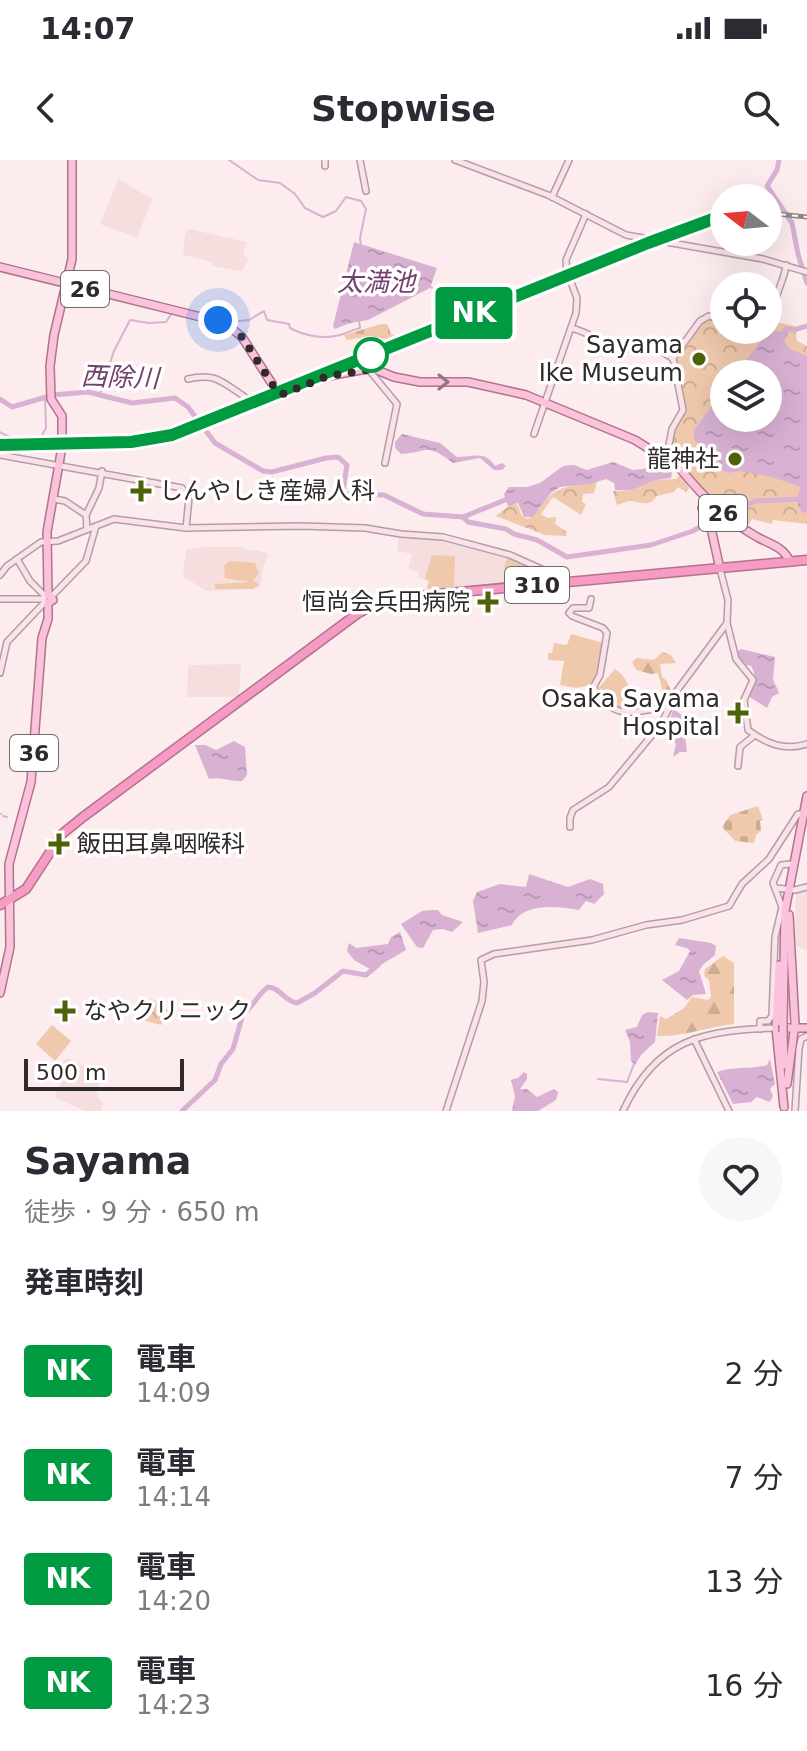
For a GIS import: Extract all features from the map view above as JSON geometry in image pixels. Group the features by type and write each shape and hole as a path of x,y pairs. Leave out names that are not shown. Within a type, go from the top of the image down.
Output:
{"highway":[{"name":"310","path":"0,905 33,880 62,834 75,823 368,608 395,598 807,560"}],"main road":[{"name":"36","path":"0,993 10,947 10,859 31,782 47,598 47,532 62,447 62,416 51,395 54,335 73,247 72,160"},
{"name":"26","path":"0,267 225,323 242,337 276,390 283,394 328,376 372,368 394,377 420,382 468,382 526,395 649,448 668,450 706,500 740,526 785,551 790,562"},
{"name":"26","path":"706,500 702,508 720,569"},
{"path":"785,1110 787,912 807,796"},
{"path":"785,1028 807,1028"},
{"path":"785,1028 785,1110"}],"street":[{"path":"360,160 366,191"},
{"path":"455,160 552,197 626,235 805,271"},
{"path":"552,197 569,160"},
{"path":"534,434 577,303 566,260 586,214"},
{"path":"782,286 786,265"},
{"path":"673,358 703,318 710,316"},
{"path":"571,328 590,333 618,350 645,346 673,358 683,410 672,429 668,450"},
{"path":"368,370 397,404 385,463"},
{"path":"188,379 199,376 216,378 245,397"},
{"path":"0,455 182,488 189,498 186,528"},
{"path":"87,529 86,515 99,488 102,472"},
{"path":"54,499 65,501 86,515"},
{"path":"0,575 41,542 58,541 114,519 186,528 365,528 443,537 510,555 565,583"},
{"path":"0,673 7,642 86,561 96,525"},
{"path":"17,559 30,581 47,598"},
{"path":"720,569 728,600 727,623 737,662 751,674 753,680 744,703 748,730 781,747 794,748 807,744"},
{"path":"0,599 47,598"},
{"path":"591,599 589,608 573,608 569,613 603,628 607,633 595,693 611,709 621,713 668,709"},
{"path":"570,827 573,810 609,787 662,723 676,692 727,623"},
{"path":"738,766 740,747 755,735"},
{"path":"446,1111 483,994 481,960 494,954 592,940 729,906 742,884 769,859 798,814 806,815"},
{"path":"760,1029 760,1021 768,1021 772,1016 775,937 782,907 773,883 781,865 790,864"},
{"path":"775,888 807,887"},
{"path":"623,1111 638,1083 652,1066 667,1053 694,1039 721,1031 785,1028"},
{"path":"795,1111 801,1039 807,1036"},
{"path":"694,1039 729,1111"}],"shaded area":[{"path":"118,179 152,199 137,238 100,224"},
{"path":"189,229 247,242 243,255 249,258 242,271 212,266 212,262 183,255 185,234"},
{"path":"399,536 449,540 507,557 545,573 538,583 435,593 426,590 429,581 408,568 412,554 397,551"},
{"path":"241,547 266,553 268,556 262,571 261,586 206,591 183,576 186,549"},
{"path":"241,664 239,697 187,697 188,665"},
{"path":"807,891 807,950 796,946 795,912 796,893"},
{"path":"67,1058 86,1066 86,1076 100,1076 97,1096 103,1103 101,1111 85,1111 55,1097 65,1070 60,1065"}],"green space":[{"path":"710,318 710,344 782,344 782,323 795,326 797,341 807,346 807,524 773,520 772,524 752,519 747,527 713,502 671,452 672,430 682,416 674,361 699,324"},
{"path":"387,324 391,334 403,339 398,341 369,336 347,340 344,335"},
{"path":"680,475 689,488 686,492 678,487 674,492 657,496 647,503 629,501 617,505 613,491 632,490 656,480 676,479"},
{"path":"597,482 594,493 583,494 582,502 586,504 581,515 553,497 541,514 547,518 556,517 555,524 567,532 566,536 545,535 496,516 510,505 517,504 522,516 528,519 556,492 566,487"},
{"path":"432,555 455,556 454,589 435,591 427,588 429,581 425,579"},
{"path":"507,558 541,573 536,579 509,580 509,572 504,568"},
{"path":"230,561 255,563 259,573 253,581 258,586 252,589 215,589 215,584 250,582 225,578 224,566"},
{"path":"571,634 604,643 599,672 592,685 576,688 560,685 564,661 548,660 554,643 567,645"},
{"path":"662,652 671,655 676,663 660,664 662,677 672,693 669,698 664,697 658,673 636,670 632,662 637,658 654,660"},
{"path":"615,669 628,686 633,706 630,710 619,710 596,691"},
{"path":"758,806 763,820 760,821 761,831 754,843 735,841 722,827 730,815"},
{"path":"723,956 734,963 734,1024 657,1036 660,1016 666,1019 683,1009 692,997 708,1000 711,997 709,980 704,976 705,969"},
{"path":"150,999 157,1001 157,1006 169,1010 161,1025 139,1019"},
{"path":"52,1025 71,1041 55,1061 36,1044"}],"water":[{"name":"太満池","path":"354,242 437,268 430,288 368,320 335,329 333,326"},
{"path":"782,332 788,333 784,341 790,349 807,356 807,513 802,512 798,502 801,487 772,477 740,471 728,473 713,466 694,439 694,430 710,409 710,432 782,432 782,360 746,360 758,344 782,344"},
{"path":"402,434 440,443 457,457 483,456 495,466 502,463 506,466 502,470 494,470 480,458 453,463 432,450 401,454 395,448 395,442"},
{"path":"655,456 662,459 672,473 671,478 656,480 632,490 615,490 614,483 606,479 560,487 551,493 533,517 524,517 518,503 508,506 504,494 509,487 540,483 563,466 574,465 587,470 613,462 633,470 644,469"},
{"path":"741,649 775,657 773,679 779,693 772,697 767,708 748,696 755,678 751,666 741,664 737,652"},
{"path":"673,709 691,721 685,736 687,752 673,757 676,744 672,740 676,731 670,720"},
{"path":"234,741 245,747 247,775 242,781 209,779 195,745 216,750"},
{"path":"529,874 568,887 590,879 603,884 604,894 594,904 586,901 579,910 562,907 533,909 524,912 512,925 478,933 473,901 477,892 500,884 526,887"},
{"path":"438,910 442,915 463,922 452,932 433,930 423,948 417,947 401,924 422,911"},
{"path":"400,932 406,950 372,970 354,960 347,951 349,943 356,948 388,944 391,937"},
{"path":"679,938 716,946 715,955 699,971 706,994 693,995 687,1000 662,980 679,971 690,951 675,945"},
{"path":"658,1013 655,1042 635,1065 631,1061 630,1042 625,1030 637,1027 642,1015"},
{"path":"770,1059 775,1084 770,1089 773,1096 770,1102 757,1097 751,1102 733,1104 717,1072 767,1065"},
{"path":"524,1072 527,1079 520,1089 527,1089 537,1097 554,1089 558,1092 556,1100 538,1111 512,1111 515,1096 511,1080"}],"waterway":[{"path":"229,160 258,180 280,183 295,194 305,208 323,217 336,211 346,197 361,201 366,209 361,246"},
{"path":"779,160 767,186 792,223 807,283"},
{"path":"430,286 440,302 442,321"},
{"path":"230,322 249,320 264,311 267,320 289,324 290,328 306,334 324,337 360,328 359,321"},
{"path":"100,394 114,351 130,320 166,322 172,313"},
{"path":"782,337 786,329 807,326"},
{"name":"西除川","path":"0,399 12,407 53,395 88,392 132,403 175,398 188,407 215,443 263,471 272,472 338,457 347,465 345,494 384,495 423,514 463,517 468,522 506,529 537,540 567,557 651,545 693,531 717,517"},
{"path":"0,432 20,439 41,437 46,428 45,398"},
{"name":"西除川","path":"728,512 756,501 802,499 807,495"},
{"name":"西除川","path":"463,517 510,498"},
{"path":"3,816 7,817"},
{"path":"182,1111 215,1080 221,1064 233,1049 243,1014 268,987 297,1003 343,971 366,975 378,965"},
{"path":"598,1079 627,1082 634,1064"}],"railway":[{"path":"782,214 807,217"},
{"path":"0,445 131,442 172,435 710,220"}],"train":[{"name":"NK","path":"0,445 131,442 172,435 710,219"}],"place":[{"name":"Sayama Ike Museum","path":"699,359"},
{"name":"龍神社","path":"735,459"},
{"name":"しんやしき産婦人科","path":"141,491"},
{"name":"恒尚会兵田病院","path":"488,602"},
{"name":"Osaka Sayama Hospital","path":"738,713"},
{"name":"飯田耳鼻咽喉科","path":"59,844"},
{"name":"なやクリニック","path":"65,1011"}],"route":[{"path":"218,320 242,337 276,390 285,395 328,376 368,370 372,368 371,355"}]}
